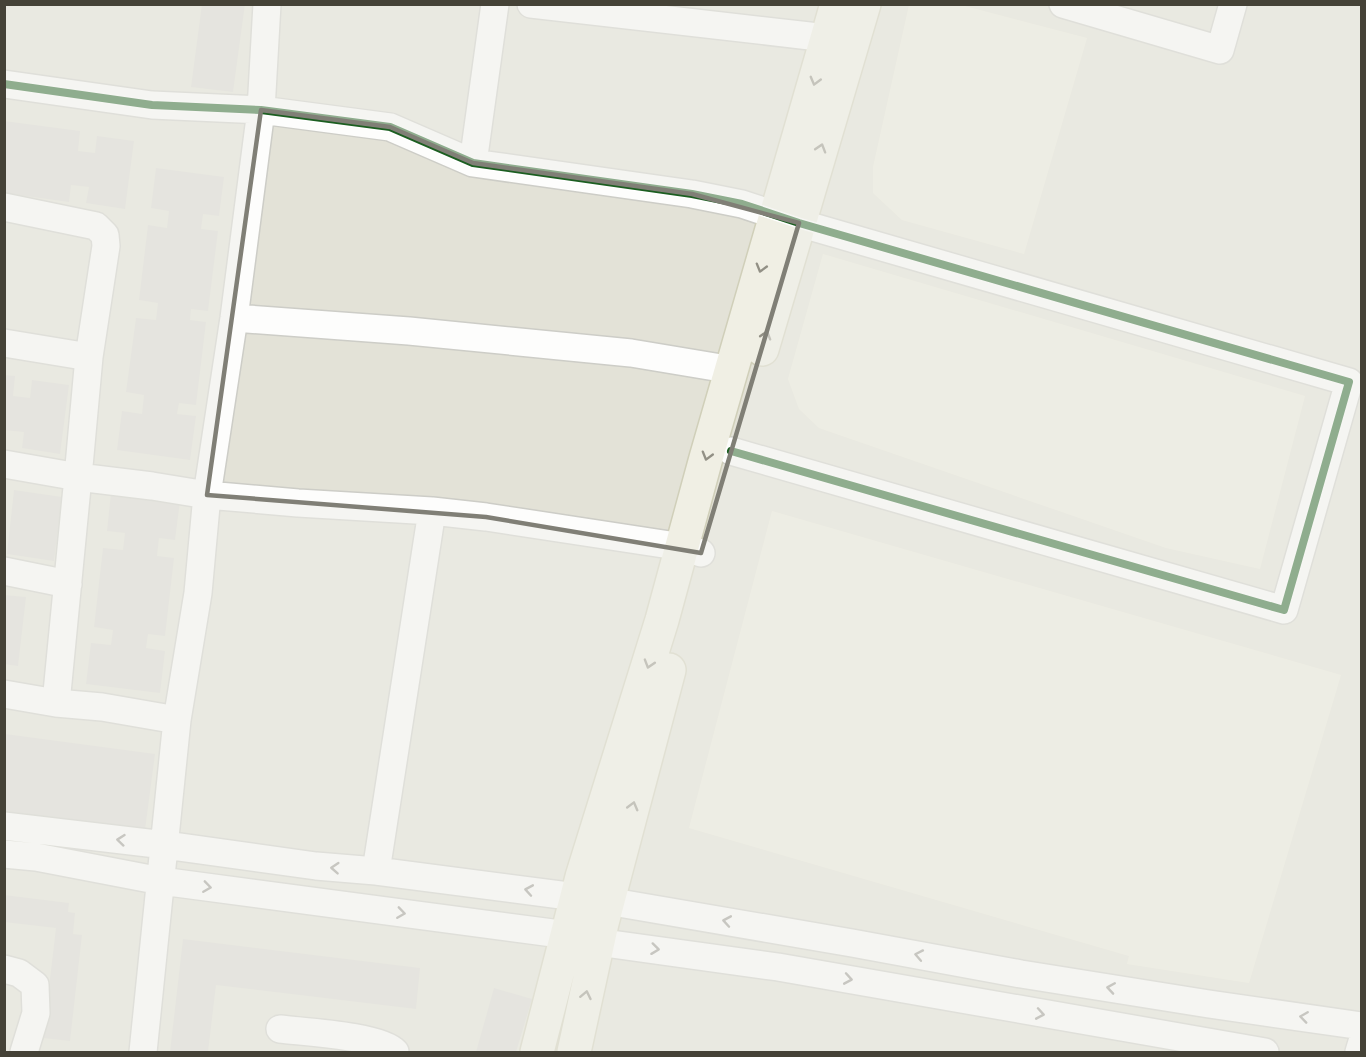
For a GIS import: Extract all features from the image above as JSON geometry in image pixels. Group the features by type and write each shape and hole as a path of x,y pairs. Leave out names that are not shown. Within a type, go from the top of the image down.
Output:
{"main road":[{"path":"574,1053 583,939 592,900 692,550 731,451 788,219 827,38 837,4"},
{"path":"692,550 706,458 733,370 864,4"},
{"path":"537,1053 583,939"}],"street":[{"path":"143,1053 177,720 198,593 207,495 234,318 261,110 267,4"},
{"path":"473,163 495,4"},
{"path":"531,4 827,38"},
{"path":"1063,4 1220,50 1233,4"},
{"path":"4,84 152,105 261,110 390,127 473,163 692,194 742,204 1349,382 1284,610 731,451"},
{"path":"4,207 96,226 105,235 106,246 89,357 56,702"},
{"path":"234,318 409,331 631,353 733,370"},
{"path":"4,343 89,357"},
{"path":"4,464 207,495 432,511 520,522 692,550"},
{"path":"376,871 432,511"},
{"path":"4,571 68,584"},
{"path":"4,694 177,720"},
{"path":"4,826 165,844 316,866 515,888 852,943 1021,974 1362,1026"},
{"path":"4,854 36,857 161,881 778,967 1265,1053"},
{"path":"4,969 19,973 35,985 36,1013 24,1053"},
{"path":"280,1029 364,1039 391,1047 395,1053"},
{"path":"1359,1053 1362,1042"}],"highlighted area":[{"path":"261,110 390,127 473,163 692,194 799,223 701,553 486,517 207,495"}],"shaded area":[{"path":"5,5 1361,5 1361,1052 5,1052"},
{"path":"909,5 961,5 1087,38 1024,254 902,220 873,193 873,167"},
{"path":"823,254 1305,396 1260,569 1166,548 819,428 799,409 788,379"},
{"path":"772,511 1341,675 1249,983 1127,964 1129,956 689,828"}],"building":[{"path":"202,4 245,4 233,92 191,87"},
{"path":"4,121 80,131 78,151 95,153 97,136 134,141 125,209 86,203 89,187 71,185 69,202 4,193"},
{"path":"156,168 224,177 219,216 203,214 201,229 218,231 208,311 191,309 190,320 206,322 196,405 179,403 177,414 196,416 190,460 117,450 122,411 142,414 144,395 126,392 136,318 156,320 158,303 139,300 148,225 167,228 169,211 151,208"},
{"path":"4,375 15,376 13,396 30,398 32,380 69,385 60,454 22,448 24,432 4,430"},
{"path":"14,490 62,497 54,561 7,554"},
{"path":"111,493 180,501 175,540 159,538 157,556 174,558 165,636 148,634 146,648 165,651 160,693 86,684 91,643 111,645 113,630 94,627 103,548 123,550 125,533 107,531"},
{"path":"4,595 26,597 18,666 4,664"},
{"path":"5,734 155,754 145,830 5,811"},
{"path":"4,895 69,903 68,912 75,913 73,934 82,935 70,1041 43,1038 56,928 4,922"},
{"path":"183,939 420,968 416,1009 216,985 208,1052 170,1052"},
{"path":"494,988 532,999 516,1052 476,1052"}],"cycle path":[{"path":"4,84 152,105 261,110 390,127 473,163 692,194 742,204 799,223 1349,382 1284,610 731,451"}]}
